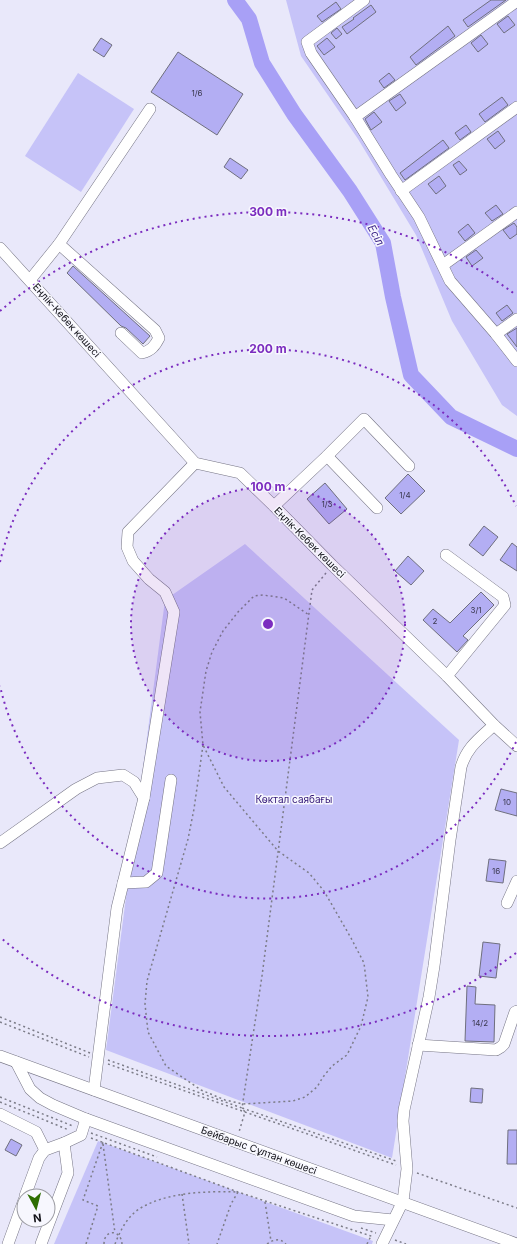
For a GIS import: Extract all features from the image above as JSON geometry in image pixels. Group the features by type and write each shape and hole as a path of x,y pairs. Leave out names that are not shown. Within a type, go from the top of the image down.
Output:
{"street":[{"path":"364,0 307,42 311,54 355,117 419,217 450,281 496,334 517,361"},
{"path":"355,117 517,1"},
{"path":"401,191 517,107"},
{"path":"30,280 59,244 150,109"},
{"path":"443,265 517,212"},
{"path":"59,244 155,330 159,338 154,347 142,353 121,333"},
{"name":"Еңлік-Кебек көшесі","path":"0,248 195,463 240,473 517,746"},
{"path":"496,334 517,319"},
{"path":"274,506 364,419 409,466"},
{"path":"327,456 377,508"},
{"path":"94,1090 117,908 144,798 174,612 165,592 149,579 133,562 127,547 128,532 195,463"},
{"path":"446,555 504,597 505,605 447,676"},
{"path":"383,1242 403,1201 407,1167 403,1121 408,1089 434,966 461,767 464,756 474,743 494,725"},
{"path":"0,843 76,789 97,778 123,775 134,782 144,798"},
{"path":"123,884 146,882 157,873 171,780"},
{"path":"507,903 517,881"},
{"path":"418,1045 496,1050 502,1048 515,1012 517,1011"},
{"name":"Бейбарыс Сұлтан көшесі","path":"0,1056 403,1201 517,1244"},
{"path":"16,1062 30,1089 40,1098 86,1119 354,1216 393,1220"},
{"path":"0,1114 36,1132 44,1150"},
{"path":"28,1188 39,1158 44,1150 81,1135 86,1119"},
{"path":"41,1244 68,1173 64,1143"},
{"path":"8,1244 16,1222"}],"path":[{"path":"242,1108 262,976 312,590 332,565"},
{"path":"203,745 224,787 278,851 309,873 324,891 364,963 368,997 361,1026 347,1055 332,1066 323,1076 317,1087 305,1097 293,1101 243,1104 225,1100 201,1090 166,1066 148,1032 145,1004 147,981 188,839 194,809 203,745 200,712 206,671 212,652 224,631 238,612 254,596 263,595 284,598 309,615"},
{"path":"0,1017 98,1058 407,1167 517,1208"},
{"path":"0,1022 245,1112 407,1167"},
{"path":"0,1102 81,1135 238,1192 370,1236 383,1242"},
{"path":"242,1108 245,1112"},
{"path":"236,1142 245,1112"},
{"path":"103,1142 115,1233"},
{"path":"86,1244 98,1206 83,1200 103,1142"},
{"path":"115,1244 125,1223 139,1210 154,1202 182,1194 212,1191 238,1192"},
{"path":"216,1244 231,1204 238,1192"},
{"path":"182,1194 189,1244"},
{"path":"265,1201 271,1241"},
{"path":"104,1244 107,1235 115,1233 122,1240 122,1244"},
{"path":"367,1244 370,1236"},
{"path":"267,1244 271,1241 280,1240 286,1244"}],"green space":[{"path":"286,0 517,0 517,416 502,405 452,321 416,235 358,139 301,56"},
{"path":"78,73 134,109 81,192 25,156"},
{"name":"Көктал саябағы","path":"245,544 459,740 392,1158 106,1050 165,600"},
{"path":"98,1141 373,1241 372,1244 54,1244"}],"building":[{"path":"491,0 506,0 468,27 463,20"},
{"path":"336,2 341,9 322,22 317,16"},
{"path":"371,5 376,12 347,34 342,27"},
{"path":"508,16 515,25 504,33 497,24"},
{"path":"448,26 455,36 416,65 410,57"},
{"path":"337,28 342,34 336,39 331,33"},
{"path":"481,35 488,44 478,52 471,43"},
{"path":"101,38 112,45 104,57 93,50"},
{"path":"327,38 335,47 324,55 317,46"},
{"path":"178,52 243,94 217,135 151,92"},
{"path":"389,73 395,80 384,88 379,81"},
{"path":"400,94 406,103 396,111 389,101"},
{"path":"502,97 508,105 485,122 479,114"},
{"path":"374,112 382,122 371,130 365,119"},
{"path":"466,125 471,132 460,140 455,133"},
{"path":"498,131 505,141 495,149 487,139"},
{"path":"443,140 449,148 405,180 400,173"},
{"path":"230,158 248,170 241,179 224,167"},
{"path":"459,161 467,170 460,175 453,165"},
{"path":"439,176 446,186 436,194 428,184"},
{"path":"496,205 503,214 492,221 485,213"},
{"path":"514,223 517,227 517,234 510,239 503,230"},
{"path":"468,224 475,233 465,241 458,232"},
{"path":"476,250 483,258 472,266 466,257"},
{"path":"73,266 150,336 143,344 126,328 121,326 67,273"},
{"path":"507,305 513,313 502,321 496,313"},
{"path":"517,328 517,347 507,334"},
{"path":"408,474 425,491 401,514 385,498"},
{"path":"325,483 347,509 329,524 307,499"},
{"path":"484,526 498,537 483,556 469,545"},
{"path":"512,543 517,547 517,571 500,560"},
{"path":"408,556 424,571 411,585 395,571"},
{"path":"481,592 494,605 463,636 468,640 457,652 423,620 433,609 450,623"},
{"path":"501,789 517,793 517,816 495,810"},
{"path":"489,859 506,861 503,883 486,881"},
{"path":"483,942 500,944 496,978 479,976"},
{"path":"467,986 476,987 475,1004 495,1005 494,1042 465,1041"},
{"path":"471,1088 483,1089 482,1103 470,1102"},
{"path":"508,1130 517,1130 517,1164 507,1164"},
{"path":"11,1139 22,1145 16,1156 5,1150"}],"waterway":[{"name":"Есіл","path":"235,0 249,19 262,63 294,114 350,191 383,243 393,297 411,375 451,417 517,449"}]}
